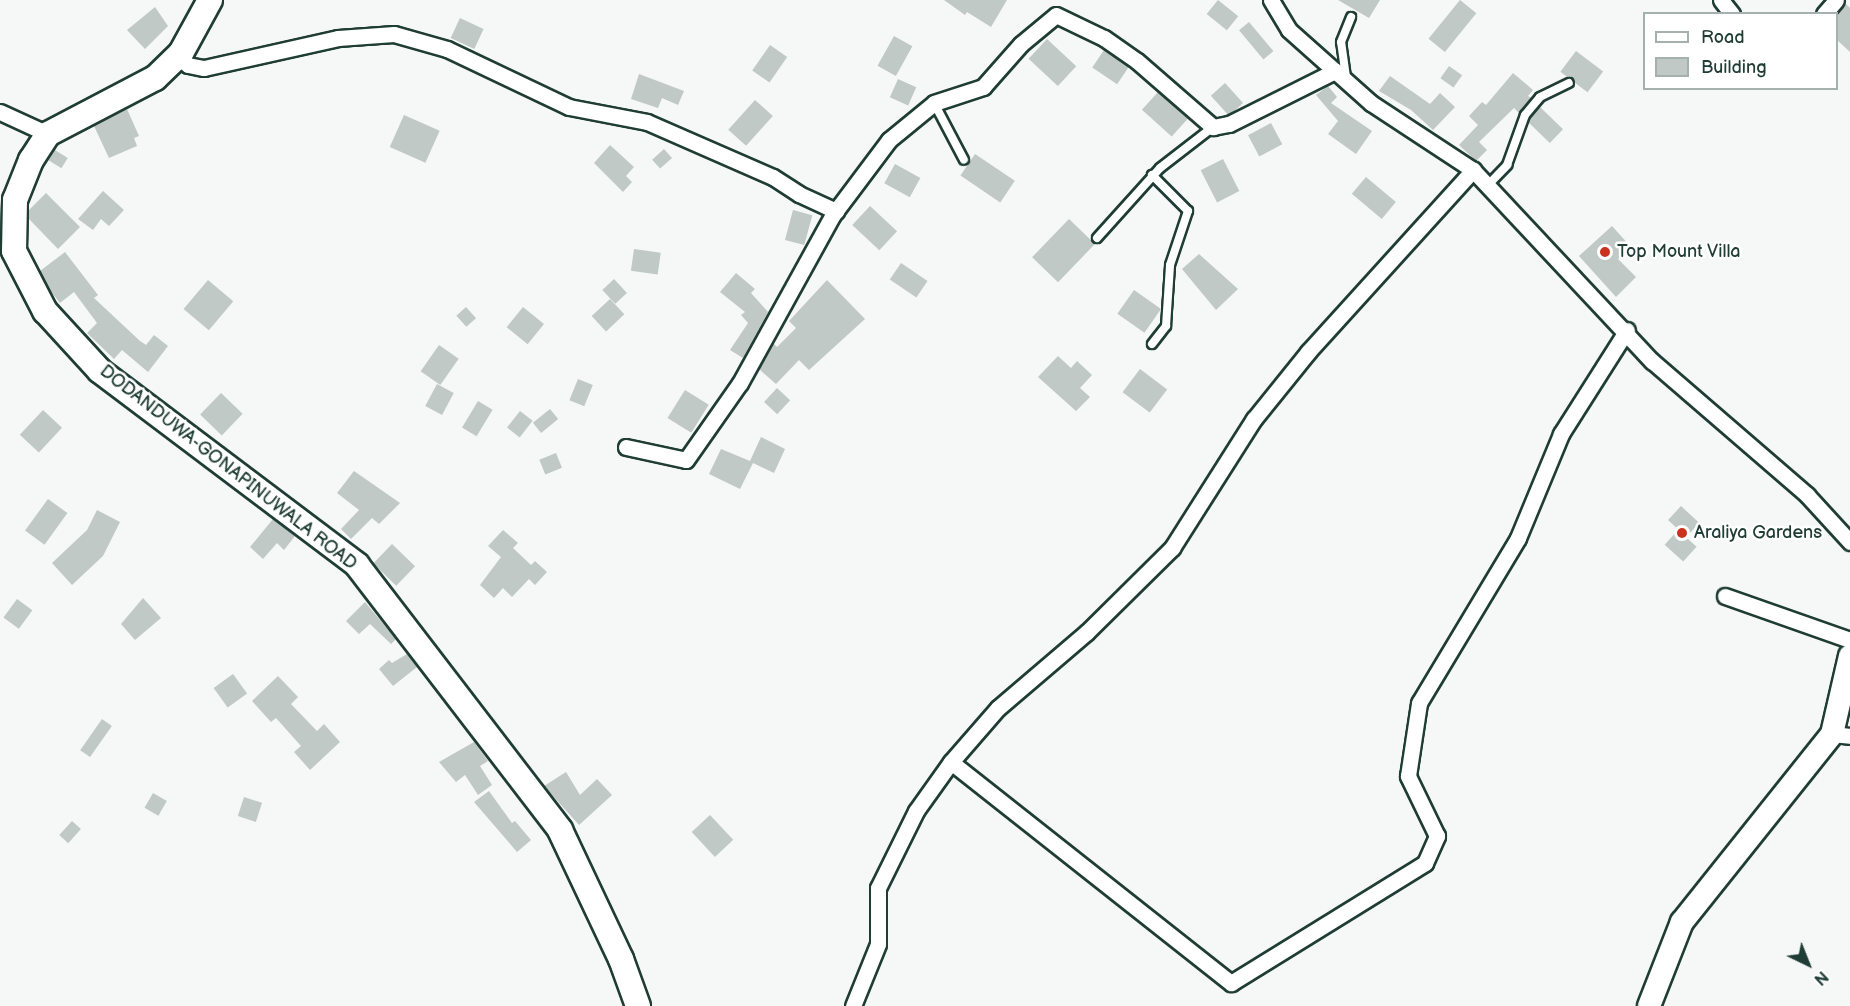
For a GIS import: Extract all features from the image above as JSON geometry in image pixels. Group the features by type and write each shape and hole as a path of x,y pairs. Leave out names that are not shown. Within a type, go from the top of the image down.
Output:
{"main road":[{"path":"48,134 134,92 177,56 210,0"},
{"name":"DODANDUWA-GONAPINUWALA ROAD","path":"48,134 31,160 15,200 7,253 45,311 100,371 357,565 560,830 621,959 638,1006"}],"street":[{"path":"1271,0 1288,30 1371,103 1473,170 1627,330 1652,361 1807,495 1850,542"},
{"path":"1721,0 1730,12"},
{"path":"1826,12 1836,0"},
{"path":"626,447 686,460 740,383 836,211 889,140 934,103 983,87 1041,25 1056,15 1062,16 1137,61 1213,127 1230,124 1335,71"},
{"path":"177,56 188,65 204,68 338,38 394,34 447,49 569,107 647,122 773,177 799,194 836,211"},
{"path":"0,112 48,134"},
{"path":"853,1006 878,944 878,888 916,811 951,762 998,708 1087,632 1172,548 1254,419 1308,352 1473,170"},
{"path":"951,762 1231,983 1425,864 1437,836 1408,776 1419,703 1518,538 1561,434 1627,330"},
{"path":"1725,596 1850,640"},
{"path":"1649,1006 1682,922 1841,735 1850,656"}],"lane":[{"path":"1347,81 1341,42 1351,17"},
{"path":"1488,185 1507,165 1525,115 1540,97 1569,83"},
{"path":"934,103 964,160"},
{"path":"1097,238 1152,175 1213,127"},
{"path":"1152,175 1188,212 1170,265 1166,326 1152,344"}],"building":[{"path":"944,0 1007,0 991,27 967,12 965,15"},
{"path":"1218,0 1238,16 1227,30 1207,14"},
{"path":"1338,0 1380,0 1369,18"},
{"path":"1460,0 1476,13 1445,52 1429,39"},
{"path":"1845,3 1850,8 1850,52 1838,41 1838,12"},
{"path":"155,7 168,26 145,49 127,30"},
{"path":"460,18 484,29 474,49 451,38"},
{"path":"1249,22 1273,51 1263,59 1239,30"},
{"path":"894,36 912,46 896,76 878,66"},
{"path":"1047,39 1076,66 1058,86 1029,59"},
{"path":"770,45 787,57 769,82 752,70"},
{"path":"1104,50 1129,67 1117,84 1092,67"},
{"path":"1576,51 1603,71 1588,92 1560,72"},
{"path":"1449,66 1462,75 1454,87 1440,78"},
{"path":"1513,73 1533,90 1528,96 1531,98 1519,113 1514,108 1479,142 1487,150 1476,161 1459,145 1478,125 1469,116 1482,102 1486,105"},
{"path":"639,74 684,91 678,105 662,98 658,108 631,99"},
{"path":"1390,76 1430,104 1440,93 1455,107 1433,130 1411,110 1379,91"},
{"path":"898,79 916,87 908,105 890,97"},
{"path":"1225,83 1243,103 1229,116 1211,96"},
{"path":"1328,86 1337,97 1331,103 1372,131 1356,154 1328,134 1338,121 1316,95"},
{"path":"1158,92 1188,119 1172,137 1142,110"},
{"path":"755,100 773,116 746,146 728,130"},
{"path":"1540,107 1563,129 1550,143 1527,121"},
{"path":"127,109 139,136 134,138 137,146 109,158 94,126"},
{"path":"404,115 440,131 425,163 390,147"},
{"path":"1271,123 1282,144 1259,156 1248,135"},
{"path":"610,145 634,167 626,176 632,182 623,192 594,163"},
{"path":"664,149 672,158 660,169 652,160"},
{"path":"55,150 68,158 61,168 49,160"},
{"path":"975,154 1015,181 1000,202 960,176"},
{"path":"1223,159 1239,191 1217,202 1201,170"},
{"path":"895,164 920,178 910,197 884,183"},
{"path":"1366,177 1396,202 1382,219 1352,194"},
{"path":"103,191 124,210 109,226 101,219 93,230 78,219"},
{"path":"46,193 80,227 58,249 29,219 29,210"},
{"path":"870,206 897,231 879,250 852,225"},
{"path":"793,210 812,215 804,245 785,240"},
{"path":"1069,219 1095,244 1058,282 1032,257"},
{"name":"Top Mount Villa","path":"1612,226 1631,247 1618,259 1636,277 1616,297 1579,256"},
{"path":"634,249 661,253 658,275 631,271"},
{"path":"65,252 98,295 94,298 140,341 146,345 154,335 168,346 148,372 122,350 114,359 87,333 97,323 74,292 60,303 49,289 40,271"},
{"path":"1199,254 1238,289 1216,310 1182,269"},
{"path":"901,263 928,281 916,297 890,280"},
{"path":"736,273 755,289 751,293 768,312 743,358 730,350 748,323 741,315 745,312 720,292"},
{"path":"614,279 627,293 615,304 602,290"},
{"path":"208,280 233,301 209,330 184,309"},
{"path":"827,280 865,319 809,370 799,360 776,384 759,369 773,343 777,347 796,328 789,321"},
{"path":"1134,290 1161,309 1144,333 1117,314"},
{"path":"610,299 624,314 606,331 592,316"},
{"path":"466,307 476,318 466,327 456,316"},
{"path":"523,307 544,324 528,344 507,327"},
{"path":"439,345 459,359 440,385 421,371"},
{"path":"1058,356 1071,368 1077,361 1092,375 1080,388 1090,397 1076,411 1038,377"},
{"path":"1140,369 1167,389 1150,413 1123,392"},
{"path":"578,379 593,385 584,406 569,400"},
{"path":"437,384 454,393 442,415 425,406"},
{"path":"777,388 790,400 777,414 764,402"},
{"path":"685,390 709,405 691,433 668,418"},
{"path":"221,393 243,414 222,435 200,415"},
{"path":"478,401 493,410 477,436 462,428"},
{"path":"550,409 558,419 541,433 533,423"},
{"path":"43,410 62,428 39,453 20,435"},
{"path":"520,411 533,421 520,437 507,428"},
{"path":"761,437 785,449 774,473 753,463 740,489 709,474 721,449 750,461"},
{"path":"556,453 562,468 545,475 539,460"},
{"path":"354,471 400,503 379,524 372,518 351,539 341,529 359,510 337,493"},
{"path":"48,499 67,513 44,545 25,531"},
{"path":"1681,506 1699,523 1686,537 1668,520"},
{"path":"97,510 120,522 103,556 72,585 52,563 87,530"},
{"path":"273,519 295,536 284,550 277,543 263,559 250,547"},
{"path":"503,530 518,543 513,548 531,565 535,561 547,572 535,585 529,579 512,597 503,588 494,598 480,585 501,557 488,546"},
{"path":"1678,530 1697,547 1683,562 1665,545"},
{"path":"392,544 415,566 396,586 373,563"},
{"path":"143,598 161,618 135,640 121,624"},
{"path":"17,599 32,610 19,629 3,618"},
{"path":"365,602 396,639 391,644 370,624 359,634 346,621"},
{"path":"407,654 417,667 393,686 379,669 389,660 392,663"},
{"path":"233,674 247,693 228,708 214,688"},
{"path":"278,676 298,697 291,704 317,731 324,724 340,742 310,770 294,752 301,746 276,718 271,722 252,701"},
{"path":"102,719 112,726 90,757 80,750"},
{"path":"474,742 488,761 480,766 492,785 478,795 465,775 456,782 439,762"},
{"path":"566,772 580,795 597,779 612,795 579,825 544,786"},
{"path":"489,791 512,823 515,821 531,840 517,852 474,802"},
{"path":"153,793 167,801 158,816 144,808"},
{"path":"244,797 262,803 256,822 238,816"},
{"path":"710,815 733,840 715,857 692,832"},
{"path":"72,821 81,829 68,843 59,835"}],"place":[{"name":"Top Mount Villa","path":"1605,252"},
{"name":"Araliya Gardens","path":"1682,533"}]}
